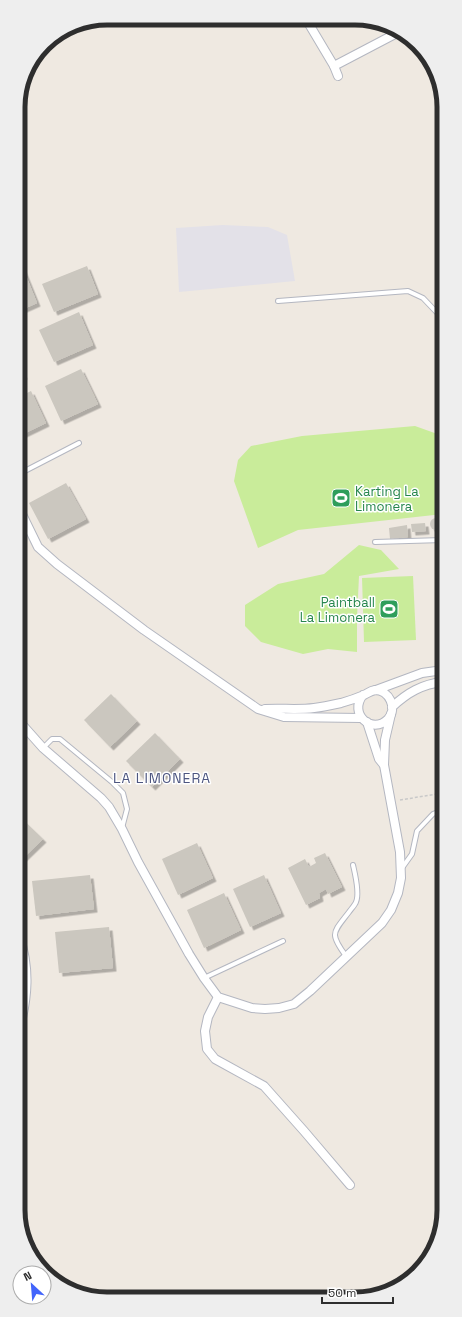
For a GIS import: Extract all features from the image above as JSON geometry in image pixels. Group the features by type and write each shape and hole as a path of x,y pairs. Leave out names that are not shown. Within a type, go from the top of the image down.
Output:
{"street":[{"path":"310,25 334,66 338,76"},
{"path":"334,66 394,35"},
{"path":"25,520 38,546 57,564 144,630 258,709 284,717 364,720 378,724 388,719 391,711 403,697 412,691 437,683"},
{"path":"258,709 315,708 342,702 422,673 437,671"},
{"path":"25,728 43,748 102,798 109,807 189,954 218,997 252,1008 279,1008 294,1004 310,991 382,923 392,910 398,893 401,878 400,852 384,765 385,740 391,711 389,698 385,694 376,690"},
{"path":"363,695 358,704 359,714 364,720 379,759 384,765"},
{"path":"25,956 27,973 27,994 25,1007"},
{"path":"218,997 208,1017 205,1031 207,1049 215,1059 264,1086 350,1185"}],"lane":[{"path":"278,301 408,291 423,298 437,313"},
{"path":"25,471 79,443"},
{"path":"375,542 437,540"},
{"path":"43,748 52,739 60,739 123,793 127,809 122,829"},
{"path":"401,870 412,854 417,831 437,813"},
{"path":"346,956 336,943 334,934 336,928 356,902 358,893 353,865"},
{"path":"204,978 283,941"}],"path":[{"path":"390,801 437,794"}],"shaded area":[{"path":"223,225 268,227 287,235 295,281 179,292 176,228"}],"green space":[{"name":"Karting La Limonera","path":"415,426 437,434 437,515 298,530 258,548 234,481 238,460 251,446 302,436"},
{"path":"359,545 381,550 399,569 359,576 357,652 328,649 303,654 261,642 245,626 245,605 278,584 324,574"},
{"name":"Paintball La Limonera","path":"413,576 416,640 364,642 362,578"}],"building":[{"path":"87,266 98,294 54,312 42,284"},
{"path":"25,273 37,303 25,308"},
{"path":"79,312 93,345 54,362 39,330"},
{"path":"81,369 98,404 61,421 45,386"},
{"path":"31,391 46,423 25,433 25,394"},
{"path":"66,483 86,519 48,539 29,503"},
{"path":"436,518 437,530 434,530 430,526 430,522"},
{"path":"425,523 426,531 412,532 411,524"},
{"path":"407,525 408,537 390,539 389,528"},
{"path":"111,694 137,721 110,747 84,720"},
{"path":"155,733 180,759 152,787 126,761"},
{"path":"25,822 43,839 25,856"},
{"path":"197,843 213,878 178,895 162,859"},
{"path":"325,853 342,887 328,894 326,889 319,893 320,898 306,905 288,868 305,859 309,867 316,863 314,858"},
{"path":"90,875 94,909 36,916 32,881"},
{"path":"264,875 281,913 250,927 233,889"},
{"path":"224,893 241,930 204,948 187,910"},
{"path":"109,927 113,968 59,973 55,932"}],"place":[{"name":"Karting La Limonera","path":"341,498"},
{"name":"Paintball La Limonera","path":"389,609"}],"district":[{"name":"LA LIMONERA","path":"162,778"}]}
